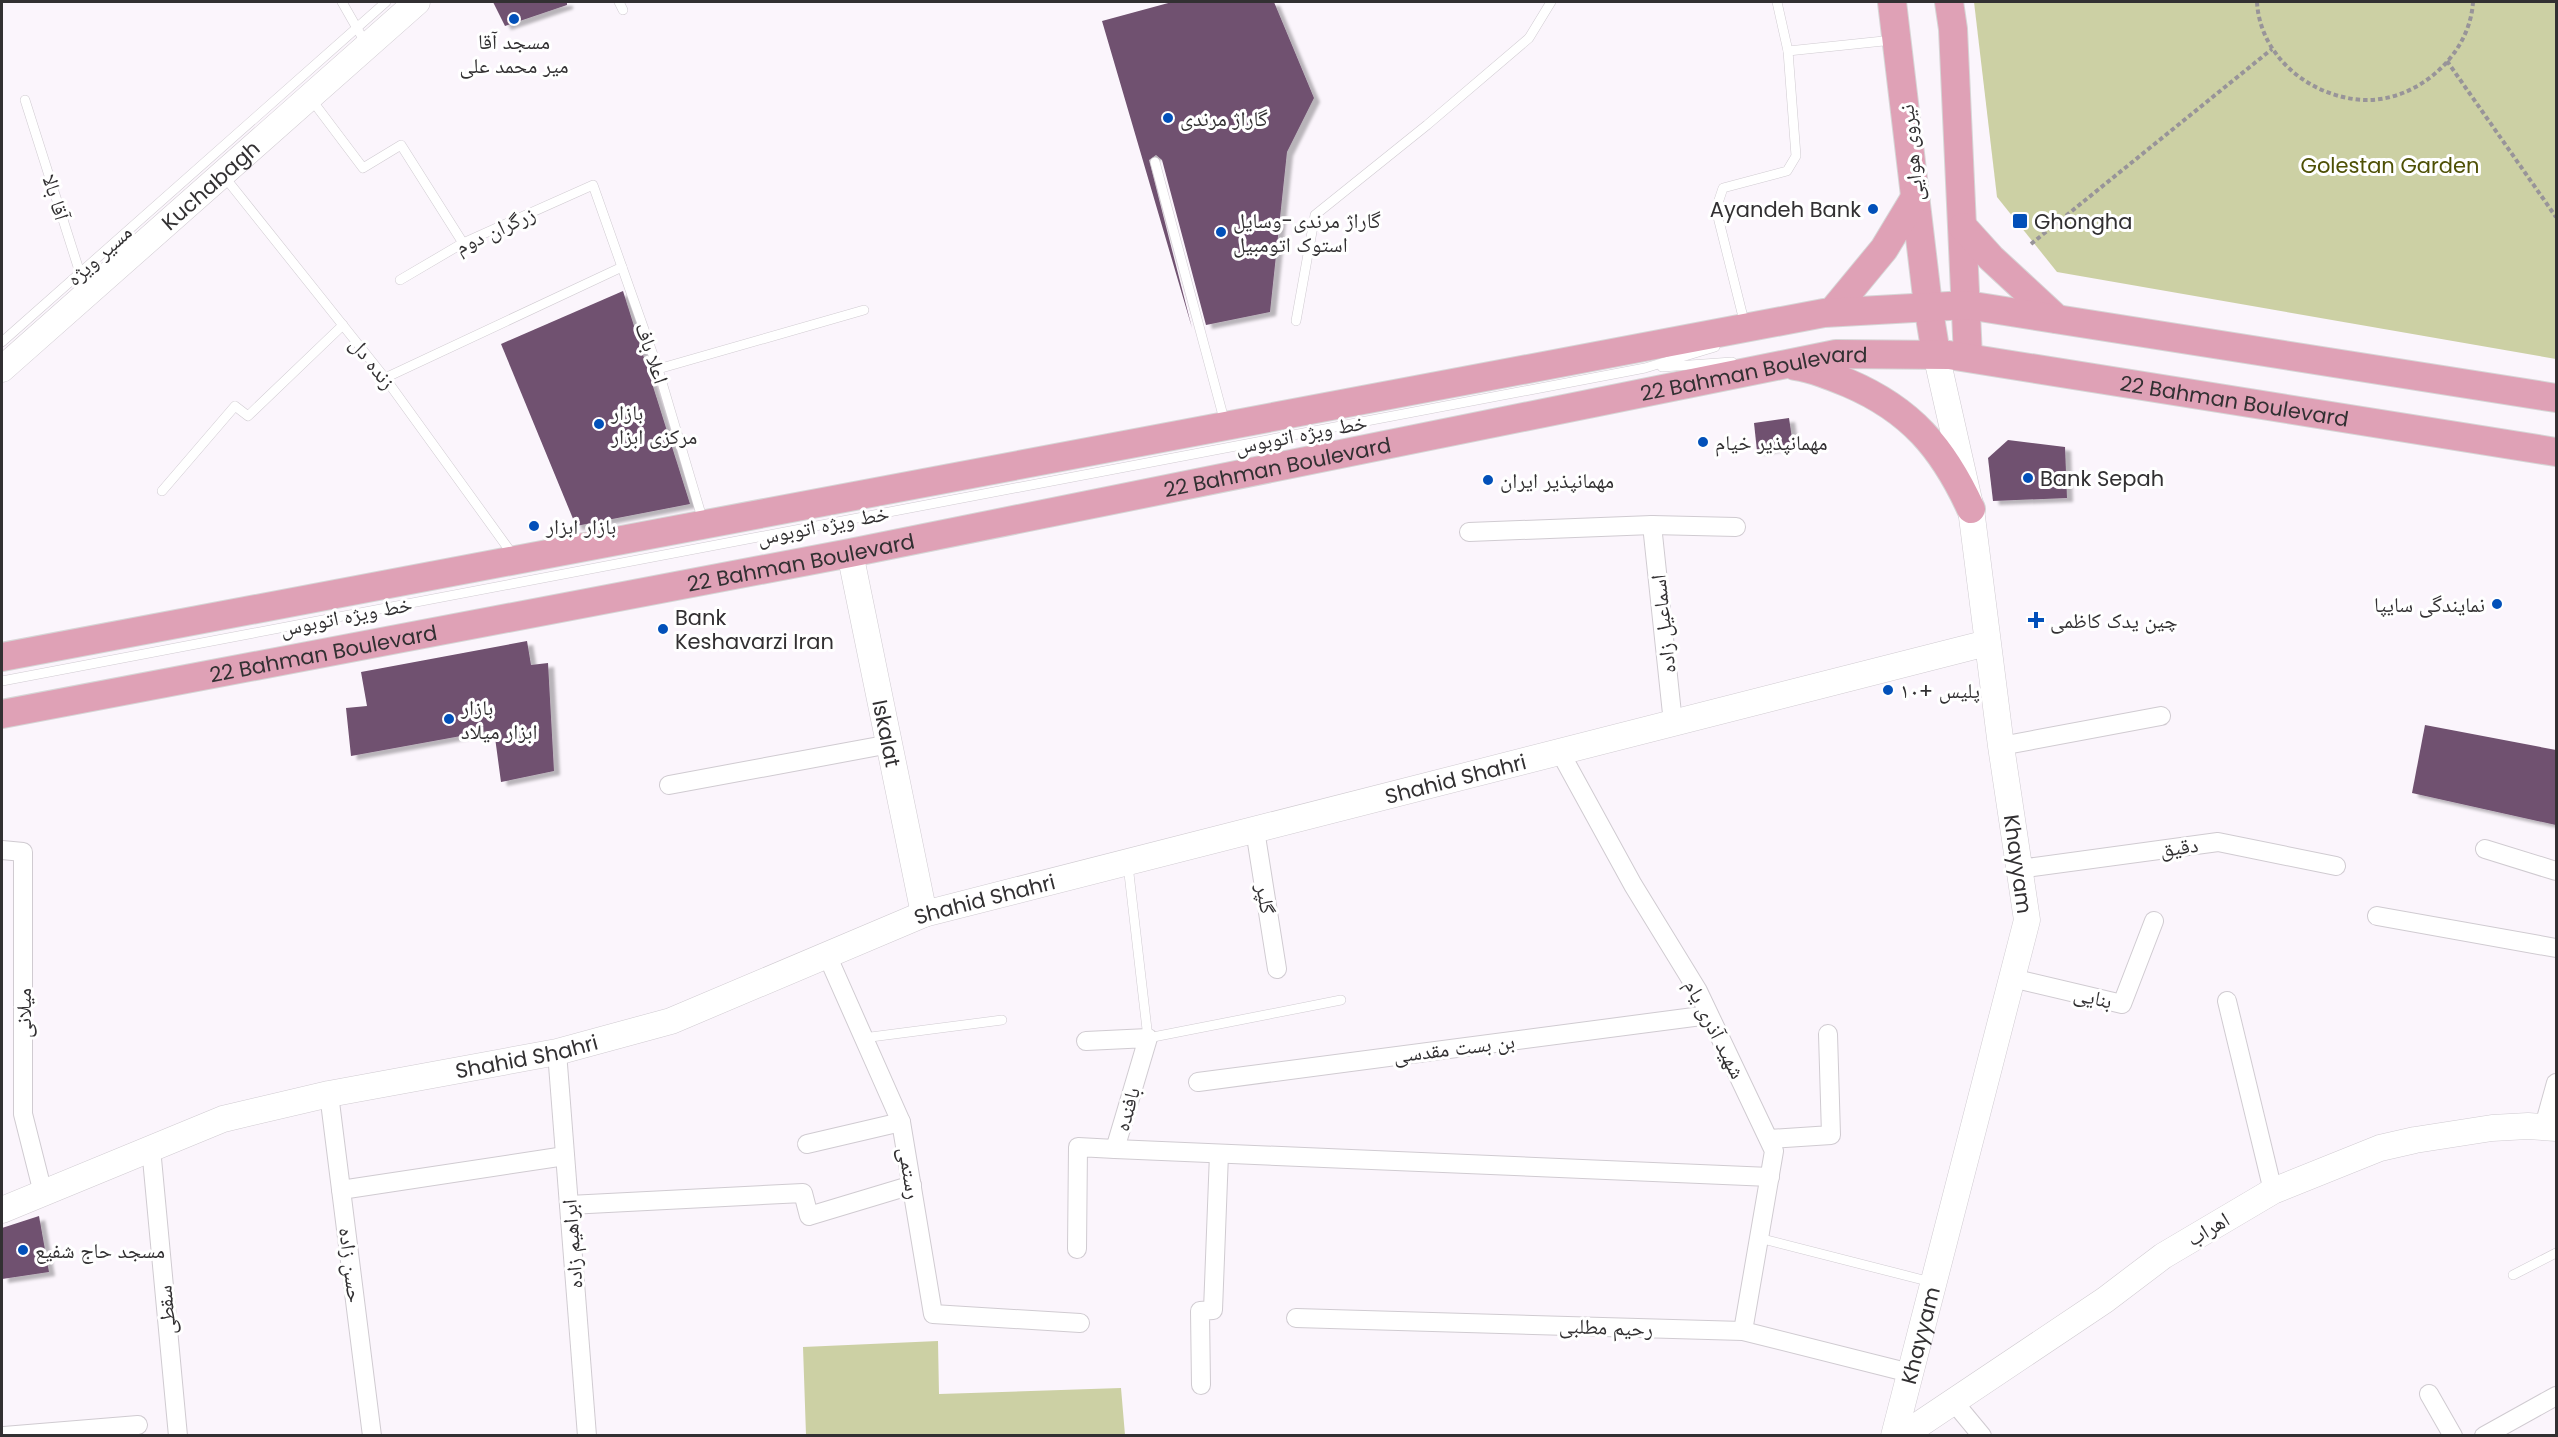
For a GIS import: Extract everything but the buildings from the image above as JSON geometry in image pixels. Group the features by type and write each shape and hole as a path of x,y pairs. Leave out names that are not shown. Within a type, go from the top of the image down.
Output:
{"main road":[{"name":"Kuchabagh","path":"2,364 83,283 222,173 308,96 361,36 417,2"},
{"name":"نیروی هوایی","path":"1892,2 1928,305 1936,354"},
{"path":"1949,2 1953,29 1968,357"},
{"path":"1828,313 1884,249 1916,196"},
{"path":"1963,227 1990,258 2057,319"},
{"path":"2,657 1226,426 1734,338 1828,313 1928,305 1967,305 2556,398"},
{"name":"22 Bahman Boulevard","path":"2,714 850,553 1836,354 1936,354 1968,357 2556,452"},
{"name":"Khayyam","path":"1894,1436 2027,920 2001,746 1971,509 1936,354"},
{"path":"1784,365 1809,368 1834,377 1893,406 1911,421 1954,473 1971,509"},
{"name":"Iskalat","path":"850,553 924,914"},
{"name":"Shahid Shahri","path":"2,1210 223,1119 329,1094 557,1052 671,1021 924,914 1987,643"},
{"name":"اهراب","path":"1902,1436 2105,1299 2163,1256 2273,1191 2380,1148 2492,1128 2550,1127"}],"street":[{"path":"1469,532 1652,525 1736,527"},
{"name":"اسماعیل زاده","path":"1652,525 1673,723"},
{"path":"2001,746 2161,716"},
{"path":"669,785 890,744"},
{"name":"شهید آذری یام","path":"1560,752 1633,885 1698,991 1774,1151 1743,1331"},
{"name":"گلپر","path":"1256,830 1277,969"},
{"name":"دقیق","path":"2019,869 2218,842 2336,866"},
{"path":"2485,849 2556,871"},
{"name":"میلانی","path":"2,850 23,852 23,1114 43,1193"},
{"path":"2377,916 2556,948"},
{"name":"بنایی","path":"2012,978 2122,1004 2154,921"},
{"name":"رستمی","path":"827,955 901,1122 933,1314 1080,1323"},
{"path":"2227,1001 2273,1191"},
{"name":"بن بست مقدسی","path":"1198,1082 1709,1015"},
{"path":"1769,1140 1831,1135 1828,1034"},
{"path":"1086,1041 1148,1038"},
{"name":"بافنده","path":"1077,1249 1078,1147 1115,1149 1148,1038"},
{"name":"ابراهیم زاده","path":"557,1052 587,1436"},
{"path":"2550,1127 2556,1083"},
{"name":"حسن زاده","path":"329,1094 372,1436"},
{"path":"807,1144 901,1122"},
{"name":"سقطی","path":"152,1148 178,1436"},
{"path":"1115,1149 1770,1177"},
{"path":"1201,1385 1200,1311 1213,1310 1219,1154"},
{"path":"341,1190 565,1156"},
{"path":"569,1205 803,1193 809,1216 912,1185"},
{"name":"رحیم مطلبی","path":"1296,1318 1743,1331 1910,1373"},
{"path":"2429,1394 2453,1436"},
{"path":"2484,1436 2556,1396"},
{"path":"1953,1401 1982,1436"},
{"path":"4,1436 138,1425"}],"lane":[{"path":"342,2 361,36"},
{"name":"مسیر ویژه","path":"2,342 83,283 361,36 386,2"},
{"path":"1296,321 1316,214 1427,125 1529,38 1551,2"},
{"path":"1645,368 1734,338 1716,209 1723,188 1786,171 1796,156 1788,51 1777,2"},
{"path":"1788,51 1898,39"},
{"path":"308,96 363,168 401,145 463,243"},
{"name":"آقا بالا","path":"25,100 83,283"},
{"path":"1155,162 1226,426"},
{"name":"زنده دل","path":"222,173 385,378 516,559"},
{"name":"زرگران دوم","path":"400,280 463,243 593,185"},
{"name":"اعلا باف","path":"593,185 658,369 704,524"},
{"path":"385,378 622,267"},
{"path":"658,369 864,310"},
{"path":"162,491 235,406 249,416 343,325"},
{"path":"1752,361 1836,354"},
{"path":"1645,368 1740,361"},
{"name":"خط ویژه اتوبوس","path":"2,681 1645,368"},
{"name":"بافنده","path":"1128,862 1148,1038"},
{"path":"1148,1038 1341,1000"},
{"path":"863,1038 1002,1020"},
{"path":"1759,1238 1933,1282"},
{"path":"2513,1275 2556,1253"}],"path":[{"path":"2257,2 2258,15 2272,49 2297,76 2330,94 2366,100 2403,93 2434,75 2458,48 2472,16 2474,2"},
{"path":"2031,244 2272,49"},
{"path":"2447,62 2556,218"}],"green space":[{"name":"Golestan Garden","path":"1974,2 2556,2 2556,359 2057,272 1997,197"},
{"path":"938,1341 939,1394 1121,1388 1125,1435 806,1435 803,1347"}],"place":[{"name":"مسجد آقا میر محمد علی","path":"514,19"},
{"name":"گاراژ مرندی","path":"1168,118"},
{"name":"Ayandeh Bank","path":"1873,209"},
{"name":"Ghongha","path":"2020,221"},
{"name":"گاراژ مرندی-وسایل استوک اتومبیل","path":"1221,232"},
{"name":"بازار مرکزی ابزار","path":"599,424"},
{"name":"مهمانپذیر خیام","path":"1703,442"},
{"name":"Bank Sepah","path":"2028,478"},
{"name":"مهمانپذیر ایران","path":"1488,480"},
{"name":"بازار ابزار","path":"534,526"},
{"name":"نمایندگی سایپا","path":"2497,604"},
{"name":"چین یدک کاظمی","path":"2036,620"},
{"name":"Bank Keshavarzi Iran","path":"663,629"},
{"name":"پلیس +۱۰","path":"1888,690"},
{"name":"بازار ابزار میلاد","path":"449,719"},
{"name":"مسجد حاج شفیع","path":"23,1250"}]}
